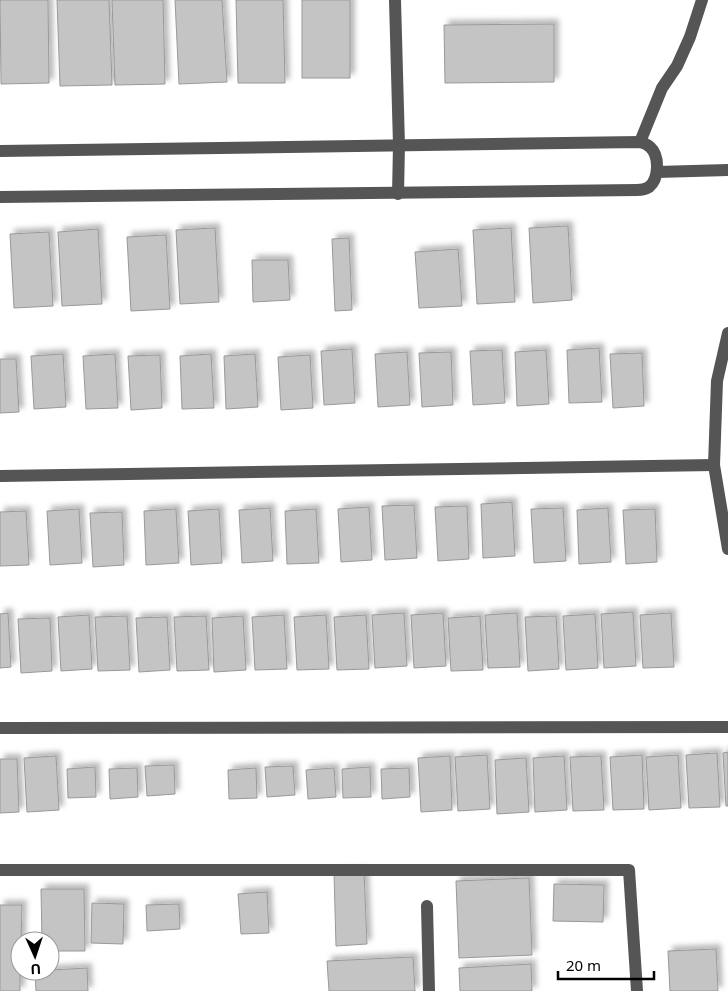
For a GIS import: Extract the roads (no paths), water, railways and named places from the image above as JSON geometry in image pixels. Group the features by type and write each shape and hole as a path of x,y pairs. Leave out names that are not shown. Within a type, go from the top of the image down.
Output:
{"street":[{"path":"395,0 399,145 398,194"},
{"path":"640,142 662,88 677,66 690,37 702,0"},
{"path":"0,151 640,142 652,148 656,158 657,172 648,188 637,190 0,197"},
{"path":"657,172 728,170"},
{"path":"728,333 717,381 714,465 728,549"},
{"path":"0,476 714,465"},
{"path":"0,728 728,727"},
{"path":"0,870 629,870 637,991"},
{"path":"427,906 429,991"}]}
